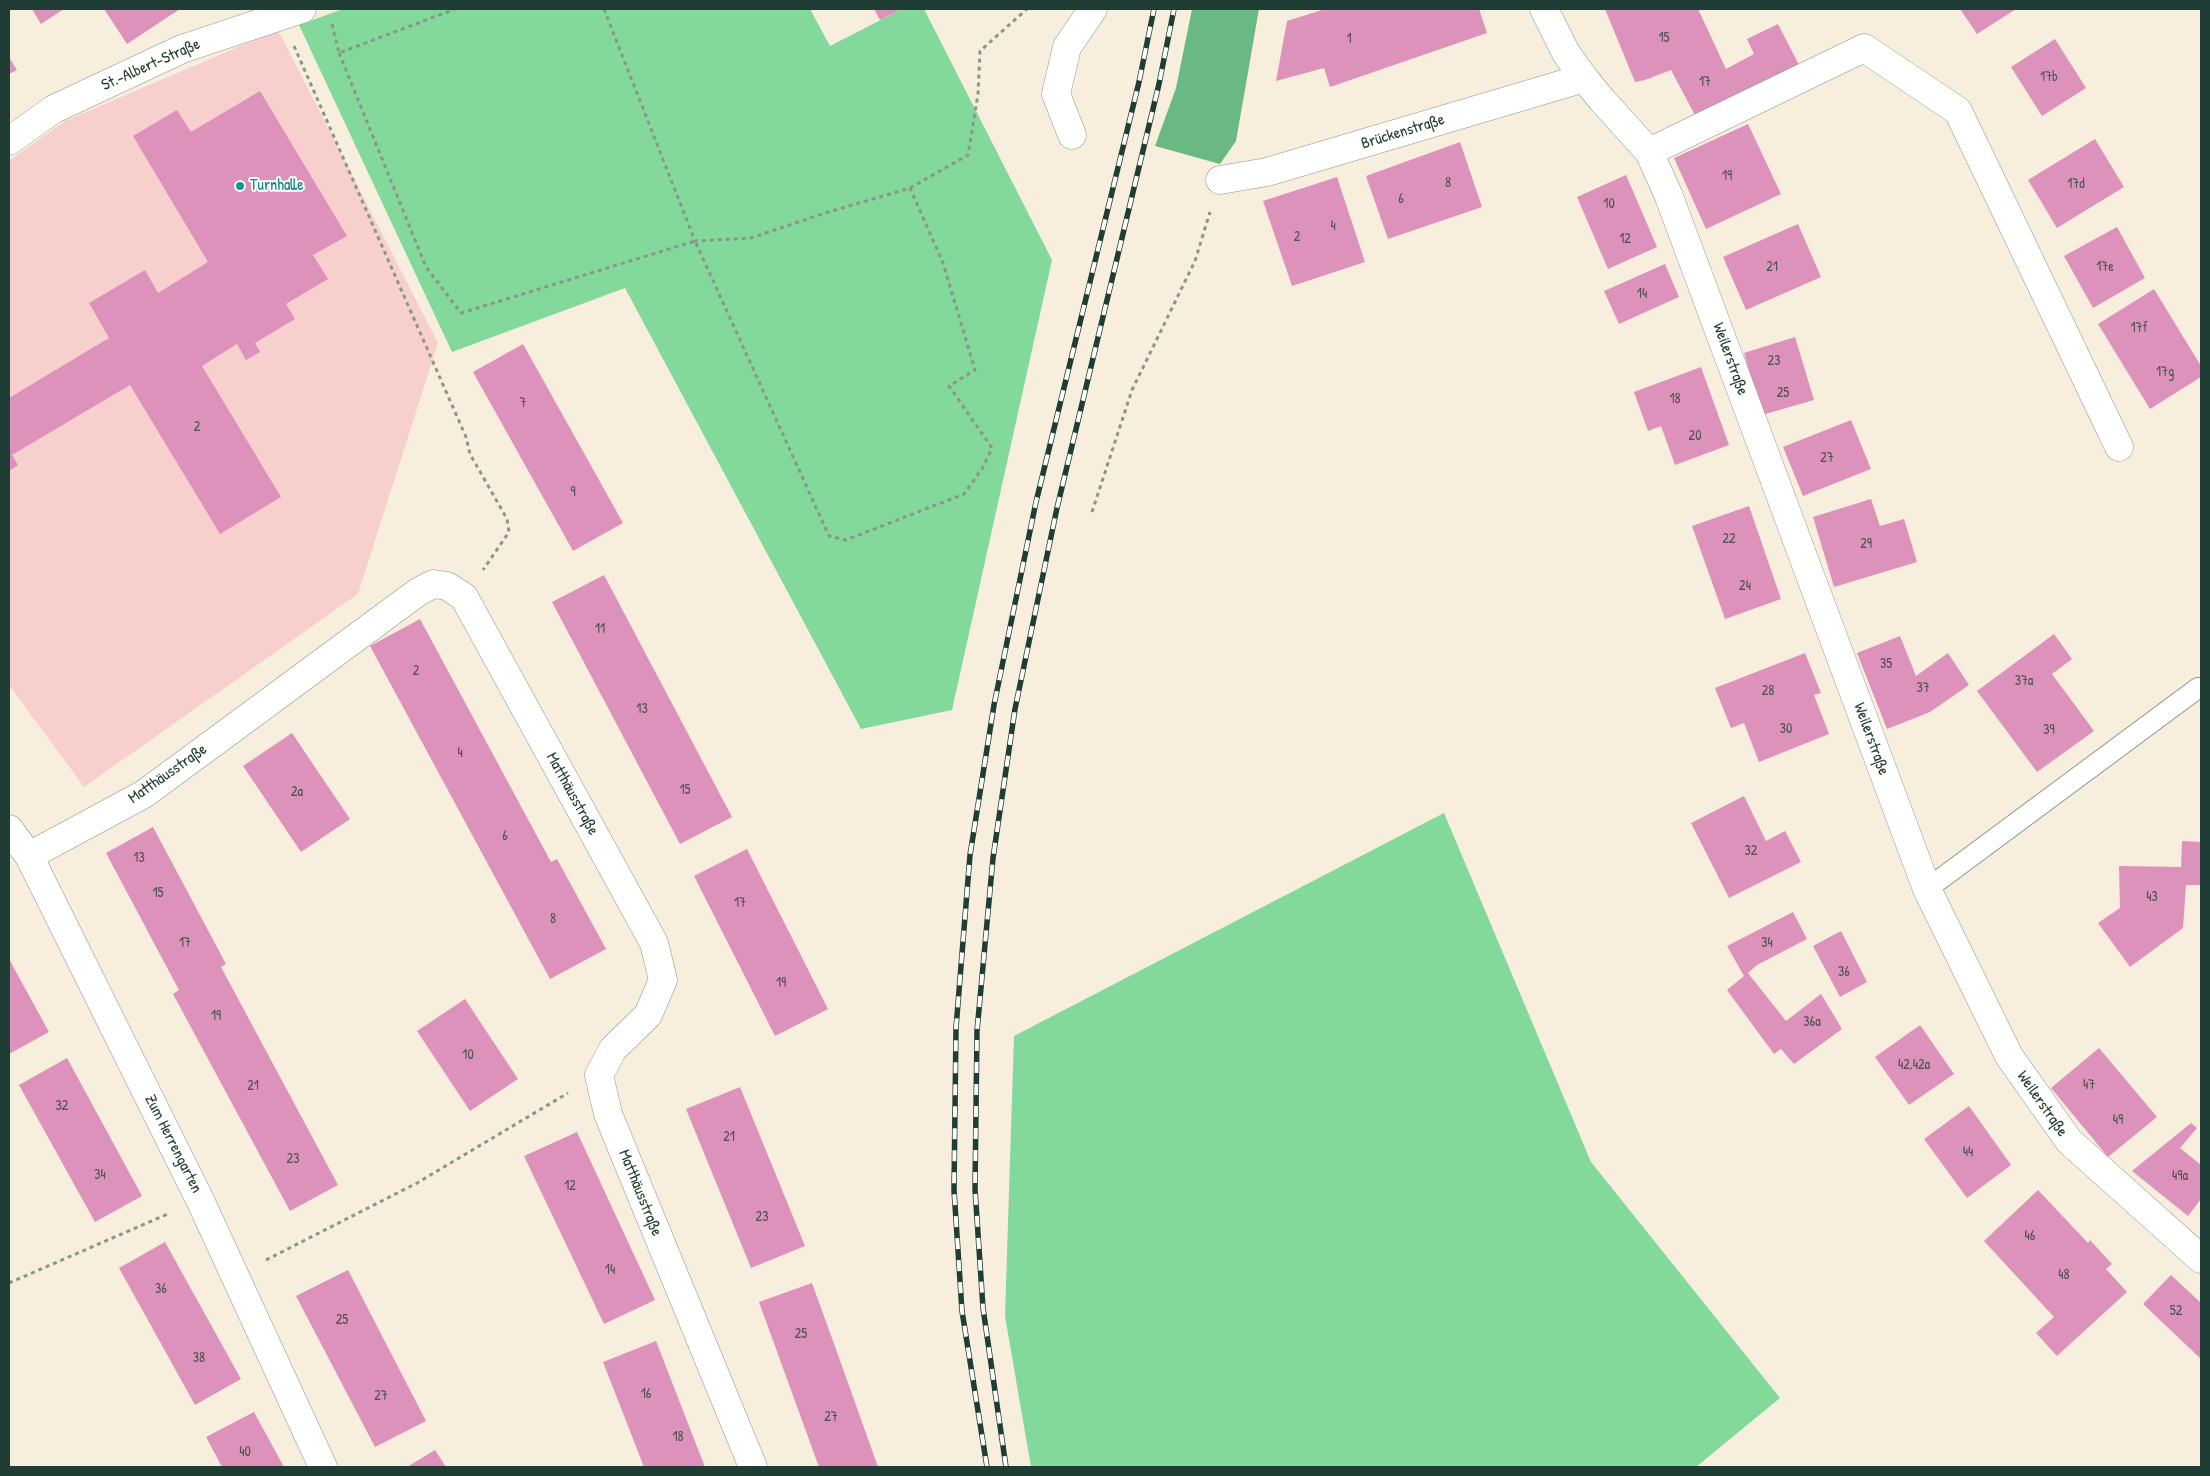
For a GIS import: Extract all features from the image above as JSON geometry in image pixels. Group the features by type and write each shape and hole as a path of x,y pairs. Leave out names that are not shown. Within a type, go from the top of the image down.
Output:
{"street":[{"path":"1072,136 1056,94 1067,47 1093,9"},
{"name":"Weilerstraße","path":"1544,9 1566,53 1584,78 1650,152 1668,194 1927,890 2009,1056 2068,1142 2201,1259"},
{"name":"St.-Albert-Straße","path":"9,141 54,109 182,49 291,12"},
{"path":"1650,152 1864,48 1958,111 2119,447"},
{"name":"Brückenstraße","path":"1220,180 1267,172 1584,78"},
{"name":"Matthäusstraße","path":"29,856 144,794 418,592 433,584 447,586 464,598 654,944 663,980 648,1015 613,1049 599,1075 608,1114 753,1467"},
{"name":"Zum Herrengarten","path":"9,829 29,856 200,1200 323,1467"}],"lane":[{"path":"1927,890 2198,688"}],"path":[{"path":"339,53 455,9"},
{"path":"604,9 695,241 829,536 846,540 964,494 983,467 992,448 949,386 975,370 943,263 910,188"},
{"path":"331,20 339,53 426,267 462,313 695,241 752,238 822,214 910,188 968,155 978,94 980,51 1027,9"},
{"path":"291,12 466,437 470,454 507,519 509,532 464,598"},
{"path":"1092,512 1132,390 1195,261 1220,180"},
{"path":"235,1276 417,1183 599,1075"},
{"path":"9,1283 200,1200"}],"shaded area":[{"path":"278,30 438,343 358,594 84,787 9,685 9,161 65,121"}],"green space":[{"path":"343,9 810,9 830,46 902,9 924,9 1052,260 952,710 861,729 625,288 452,352 299,25"},
{"path":"1192,9 1259,9 1236,141 1220,164 1155,146 1176,88"},
{"path":"1444,813 1591,1162 1780,1398 1696,1467 1031,1467 1005,1316 1014,1036"}],"building":[{"path":"32,9 64,9 41,24"},
{"path":"104,9 180,9 127,44"},
{"path":"874,9 902,9 880,20"},
{"path":"1325,9 1479,9 1487,33 1330,87 1324,68 1276,81 1287,21"},
{"path":"1605,9 1698,9 1726,69 1754,54 1747,39 1778,24 1799,65 1696,117 1671,70 1635,82"},
{"path":"1960,9 2016,9 1977,34"},
{"path":"2055,39 2086,88 2042,116 2011,67"},
{"path":"9,57 17,70 9,74"},
{"path":"260,91 347,236 313,255 328,279 286,304 295,319 255,343 260,352 246,360 237,344 202,366 281,497 220,534 130,385 12,455 18,465 9,471 9,398 109,338 89,303 145,270 158,293 208,262 133,136 177,110 191,132"},
{"path":"1748,124 1781,194 1706,229 1674,158"},
{"path":"2095,139 2124,187 2057,228 2028,180"},
{"path":"1460,142 1482,207 1388,239 1366,176"},
{"path":"1626,175 1657,247 1608,269 1577,197"},
{"path":"1337,177 1365,262 1292,286 1263,201"},
{"path":"1798,224 1821,277 1746,310 1723,257"},
{"path":"2117,227 2145,278 2093,308 2064,256"},
{"path":"1665,264 1679,297 1619,324 1604,291"},
{"path":"2154,289 2201,366 2201,377 2150,409 2098,324"},
{"path":"1795,337 1814,400 1762,415 1744,353"},
{"path":"523,344 623,523 573,551 473,372"},
{"path":"1701,367 1729,445 1675,465 1661,426 1648,431 1634,392"},
{"path":"1851,420 1871,469 1803,496 1783,447"},
{"path":"1871,499 1880,526 1904,519 1917,562 1834,587 1813,517"},
{"path":"1749,506 1781,599 1725,619 1692,526"},
{"path":"604,575 732,817 680,844 552,602"},
{"path":"420,619 551,862 557,859 606,949 550,979 370,646"},
{"path":"2054,634 2072,659 2052,674 2094,731 2037,772 1977,691"},
{"path":"1900,636 1916,676 1948,653 1969,685 1930,712 1887,729 1857,653"},
{"path":"1805,653 1821,693 1814,695 1829,734 1759,762 1744,723 1731,728 1715,688"},
{"path":"292,733 350,819 301,852 243,766"},
{"path":"1744,796 1766,841 1785,831 1801,862 1729,898 1691,823"},
{"path":"153,827 226,964 221,967 338,1185 290,1211 173,994 179,990 106,853"},
{"path":"2182,841 2201,842 2201,885 2186,885 2183,928 2130,967 2098,923 2120,908 2119,866 2181,867"},
{"path":"747,849 828,1009 775,1036 694,876"},
{"path":"1793,912 1807,939 1757,965 1748,973 1786,1021 1821,994 1842,1029 1794,1064 1781,1049 1774,1054 1727,990 1744,976 1727,946"},
{"path":"1841,931 1867,982 1840,997 1813,946"},
{"path":"9,959 49,1032 9,1054"},
{"path":"465,999 518,1079 470,1111 417,1031"},
{"path":"1920,1025 1954,1074 1909,1105 1875,1057"},
{"path":"2099,1048 2157,1117 2108,1157 2051,1088"},
{"path":"67,1058 142,1196 95,1222 19,1085"},
{"path":"740,1087 805,1246 751,1268 686,1109"},
{"path":"1969,1106 2011,1165 1967,1198 1924,1139"},
{"path":"2191,1123 2197,1128 2180,1148 2201,1165 2201,1199 2188,1216 2132,1171"},
{"path":"577,1132 655,1300 604,1324 524,1156"},
{"path":"2038,1190 2088,1243 2090,1240 2112,1264 2106,1269 2127,1292 2057,1356 2036,1333 2054,1317 1984,1241"},
{"path":"165,1242 241,1379 195,1405 119,1268"},
{"path":"348,1270 426,1421 375,1447 296,1296"},
{"path":"2171,1275 2201,1303 2201,1359 2143,1304"},
{"path":"812,1283 878,1467 819,1467 759,1302"},
{"path":"656,1341 705,1467 644,1467 603,1362"},
{"path":"254,1412 284,1467 222,1467 206,1437"},
{"path":"435,1450 446,1467 407,1467"}],"railway":[{"path":"987,1467 962,1311 954,1190 956,1028 970,855 994,705 1036,502 1139,82 1154,9"},
{"path":"1006,1467 983,1308 975,1189 977,1031 993,858 1015,709 1057,508 1159,84 1174,9"}],"place":[{"name":"Turnhalle","path":"240,186"}]}
